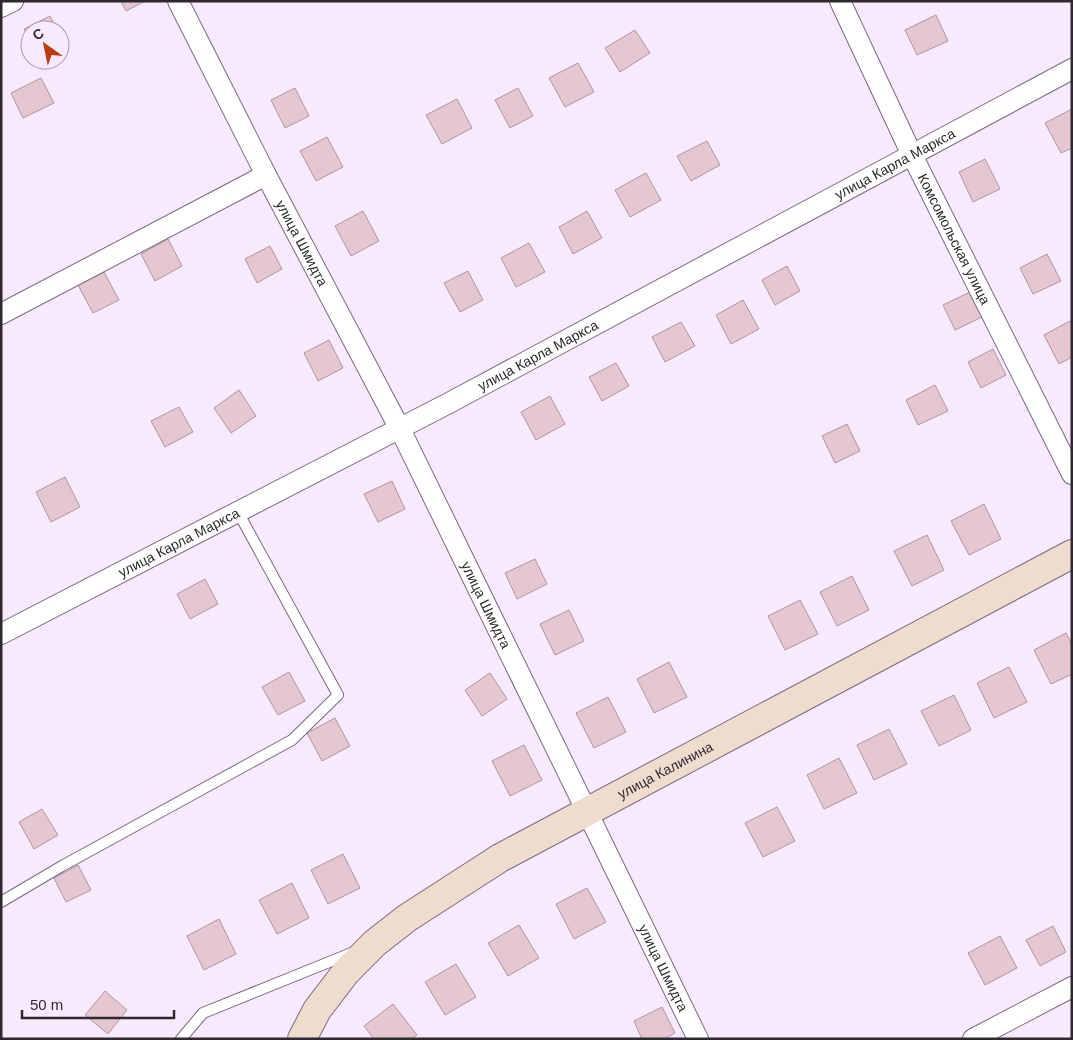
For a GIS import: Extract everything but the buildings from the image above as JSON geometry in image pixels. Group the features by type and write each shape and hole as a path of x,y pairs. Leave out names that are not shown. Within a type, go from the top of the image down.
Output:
{"main road":[{"name":"улица Калинина","path":"302,1039 317,1010 346,972 376,943 407,918 500,858 1072,554"}],"street":[{"path":"1,7 13,1"},
{"name":"улица Шмидта","path":"178,1 266,175 400,429 698,1039"},
{"name":"Комсомольская улица","path":"840,1 912,155 1072,474"},
{"name":"улица Карла Маркса","path":"1,634 400,429 1072,69"},
{"path":"1,314 266,175"},
{"path":"973,1039 1072,987"}],"lane":[{"path":"1,902 62,866 292,740 338,695 238,512"},
{"path":"181,1039 203,1013 376,943"}]}
